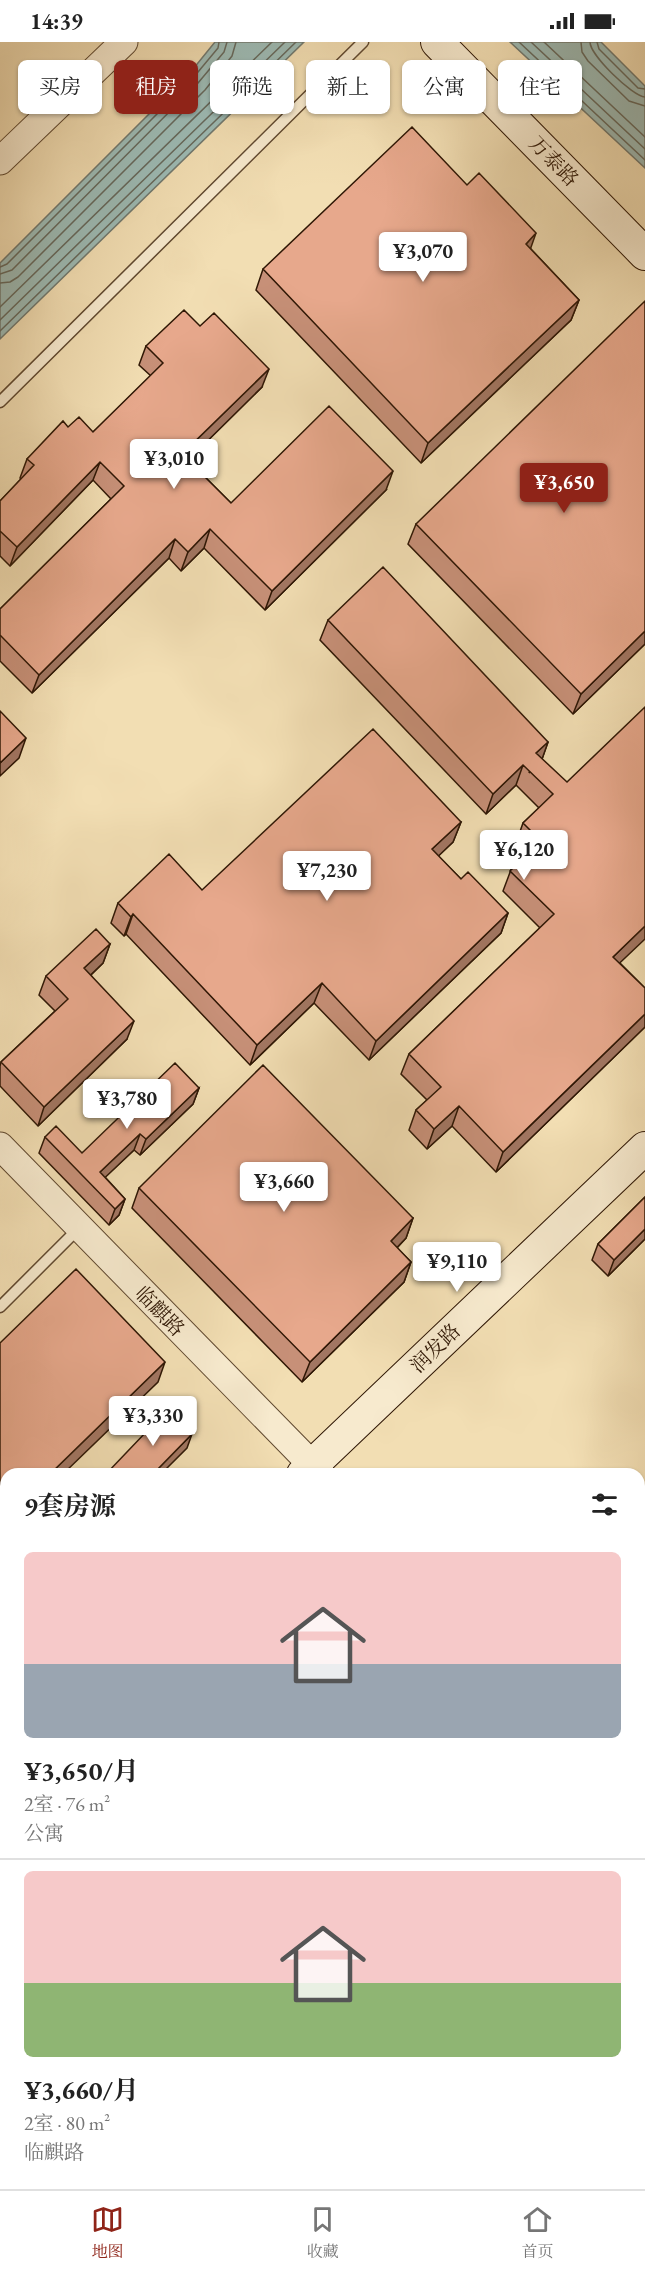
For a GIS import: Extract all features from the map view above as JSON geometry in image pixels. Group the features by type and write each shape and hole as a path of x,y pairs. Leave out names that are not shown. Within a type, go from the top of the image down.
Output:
{"main road":[{"name":"万泰路","path":"437,42 645,254"},
{"name":"润发路","path":"316,1468 645,1148"}],"street":[{"path":"0,161 124,42"},
{"name":"临麒路","path":"0,1146 308,1468"}],"lane":[{"path":"0,402 363,42"},
{"path":"0,1307 79,1227"}],"water":[{"path":"215,42 304,42 286,60 210,60 210,114 230,114 0,339 0,263 149,114 198,114 198,63"},
{"path":"510,42 601,42 645,86 645,168 582,109 582,60 529,60"}],"building":[{"path":"412,127 467,185 479,173 536,233 526,244 579,300 428,443 263,269"},
{"path":"645,301 645,631 581,694 416,524"},
{"path":"184,310 200,326 214,313 269,369 182,454 231,503 329,406 393,471 272,591 210,529 188,552 175,539 39,675 0,635 0,609 124,486 100,462 17,547 0,531 0,501 34,465 27,459 63,421 68,427 79,417 93,432 163,363 146,346"},
{"path":"383,567 548,742 536,753 567,782 645,707 645,926 613,957 645,988 645,1014 503,1152 459,1106 434,1129 416,1110 441,1087 409,1054 554,914 510,871 519,862 515,859 536,836 523,823 553,794 523,765 493,794 328,620"},
{"path":"0,711 26,738 0,763"},
{"path":"373,729 461,822 432,849 461,879 468,872 508,913 376,1041 322,983 257,1045 133,914 131,917 118,903 169,854 202,890"},
{"path":"96,929 110,944 84,968 134,1021 44,1107 1,1062 68,999 46,976"},
{"path":"175,1063 199,1088 146,1139 140,1134 100,1172 125,1199 115,1209 45,1137 56,1126 82,1153"},
{"path":"263,1065 413,1218 391,1241 411,1262 310,1362 139,1188"},
{"path":"645,1197 645,1229 614,1260 598,1244"},
{"path":"76,1269 165,1362 56,1468 0,1468 0,1343"},
{"path":"167,1410 192,1434 159,1468 112,1468"}]}
